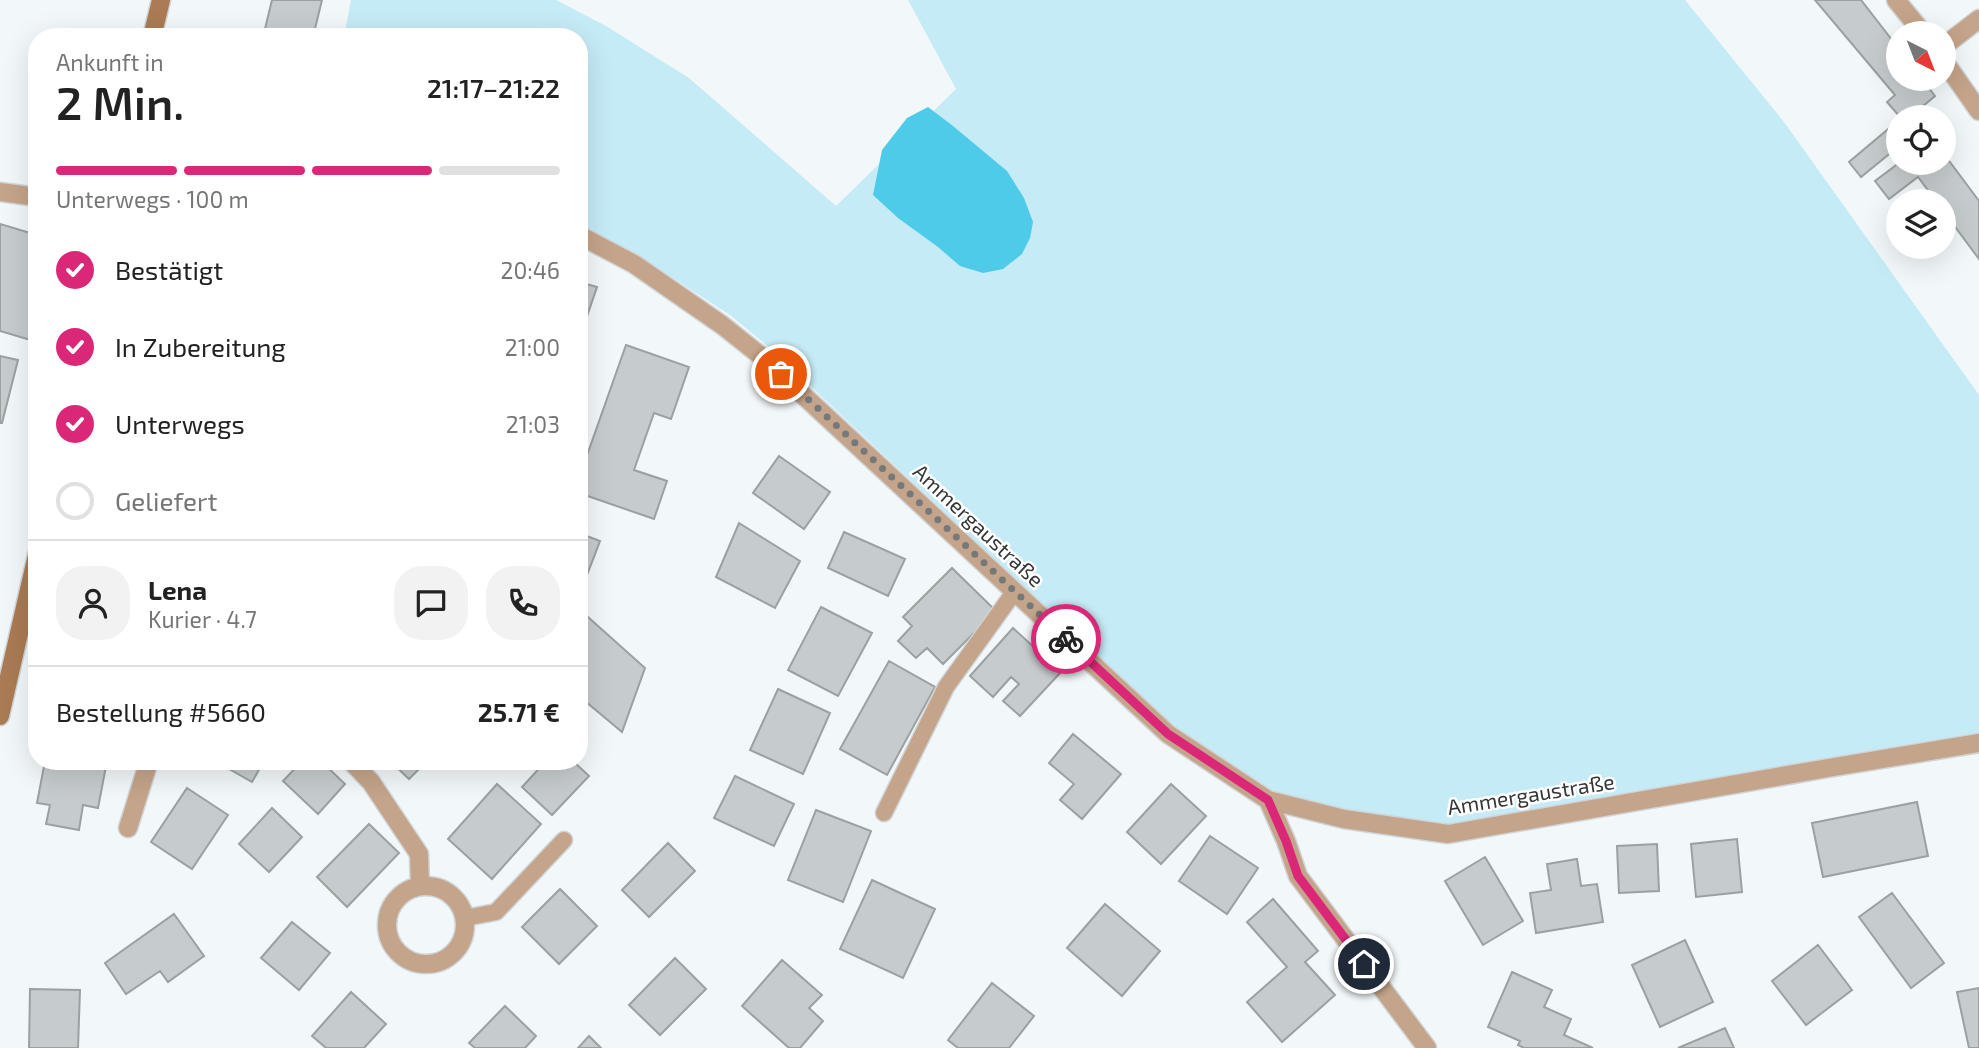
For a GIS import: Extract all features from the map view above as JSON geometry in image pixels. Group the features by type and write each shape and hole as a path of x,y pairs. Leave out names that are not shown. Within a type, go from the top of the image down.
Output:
{"main road":[{"path":"154,28 161,0"},
{"path":"0,716 28,615"}],"street":[{"path":"1896,0 1913,21"},
{"path":"1956,37 1979,19"},
{"path":"1956,78 1979,111"},
{"path":"0,192 28,196"},
{"name":"Ammergaustraße","path":"588,240 634,264 722,325 761,356 1168,734 1268,800 1344,819 1448,834 1979,744"},
{"path":"128,828 146,770"},
{"path":"360,770 371,782 419,854 420,886"},
{"path":"1268,800 1298,876 1427,1048"},
{"path":"420,886 433,886 446,891 458,902 465,918 464,935 458,948 446,960 433,965 415,964 398,954 388,940 386,927 389,910 397,898 420,886"}],"lane":[{"path":"884,813 946,687 1015,591"},
{"path":"465,918 496,912 564,840"}],"shaded area":[{"path":"351,0 556,0 606,26 689,78 836,206 956,89 908,0 1685,0 1784,122 1979,395 1979,734 1448,824 1341,809 1271,790 1173,727 770,348 730,315 642,258 588,228 588,28 346,28"}],"water":[{"path":"928,107 1007,171 1024,198 1033,222 1030,238 1022,254 1003,269 983,273 960,266 873,195 882,150 907,118"}],"building":[{"path":"272,0 322,0 315,28 265,28"},
{"path":"1815,0 1861,0 1886,32 1886,84"},
{"path":"1892,91 1931,91 1935,96 1924,105 1890,105 1887,102 1895,95"},
{"path":"1886,131 1886,157 1861,177 1849,162"},
{"path":"1956,170 1979,201 1979,259 1956,228 1956,189 1927,189 1918,177 1902,189 1886,189 1886,195 1875,181 1886,173 1886,175 1956,175"},
{"path":"0,224 28,232 28,339 0,331"},
{"path":"588,284 597,287 588,314"},
{"path":"626,345 689,367 671,419 654,413 634,470 667,481 654,519 588,496 588,453"},
{"path":"0,356 18,360 2,423 0,423"},
{"path":"779,456 830,492 804,529 753,493"},
{"path":"739,523 800,561 775,608 716,577"},
{"path":"844,532 905,559 888,596 828,568"},
{"path":"588,536 600,541 588,572"},
{"path":"952,568 996,611 943,664 927,648 916,658 898,641 912,626 903,617"},
{"path":"821,607 872,633 838,696 788,670"},
{"path":"588,617 645,668 622,732 588,704"},
{"path":"1013,628 1061,672 1020,716 1003,701 1019,684 1011,677 993,697 970,676"},
{"path":"889,661 935,687 887,775 840,749"},
{"path":"778,689 830,713 803,774 750,750"},
{"path":"1073,734 1121,774 1082,819 1060,800 1074,784 1049,763"},
{"path":"43,770 105,770 98,808 83,805 79,830 46,824 50,805 37,803"},
{"path":"231,770 259,770 252,782"},
{"path":"293,770 330,770 345,784 318,814 283,781"},
{"path":"400,770 418,770 409,779"},
{"path":"538,770 583,770 589,776 552,815 522,787"},
{"path":"735,776 794,804 774,846 714,818"},
{"path":"497,784 541,824 492,879 448,839"},
{"path":"1171,784 1206,816 1161,864 1127,832"},
{"path":"187,788 228,815 192,869 151,842"},
{"path":"1917,802 1928,856 1823,877 1812,823"},
{"path":"272,808 302,837 269,872 239,844"},
{"path":"816,810 871,831 843,902 788,880"},
{"path":"369,824 399,853 347,907 317,877"},
{"path":"1210,836 1258,868 1227,914 1179,881"},
{"path":"1737,839 1742,892 1696,897 1691,844"},
{"path":"668,843 695,871 649,917 622,890"},
{"path":"1657,844 1659,891 1619,893 1617,846"},
{"path":"1485,857 1523,921 1483,945 1445,881"},
{"path":"1577,859 1581,886 1597,884 1603,922 1536,933 1530,893 1551,890 1547,864"},
{"path":"872,880 935,909 903,978 840,949"},
{"path":"560,889 597,926 559,964 522,927"},
{"path":"1892,893 1944,963 1911,988 1859,917"},
{"path":"1273,899 1318,951 1305,962 1335,995 1282,1042 1247,1002 1287,967 1247,922"},
{"path":"1105,904 1160,951 1122,996 1067,948"},
{"path":"174,914 204,956 168,982 160,971 126,994 105,963"},
{"path":"292,922 330,953 299,990 261,958"},
{"path":"1685,940 1713,1002 1660,1027 1632,965"},
{"path":"1818,945 1852,990 1806,1025 1772,981"},
{"path":"675,958 706,989 660,1035 629,1005"},
{"path":"782,960 822,995 809,1008 823,1021 800,1048 789,1048 742,1006"},
{"path":"1512,972 1552,990 1544,1007 1571,1019 1564,1035 1593,1048 1524,1048 1518,1045 1520,1041 1488,1027"},
{"path":"992,983 1034,1016 1009,1048 958,1048 948,1040"},
{"path":"1979,988 1979,1048 1969,1048 1957,992"},
{"path":"30,989 80,990 78,1048 29,1048"},
{"path":"351,992 386,1024 364,1048 326,1048 312,1036"},
{"path":"505,1006 536,1036 525,1048 475,1048 469,1043"},
{"path":"1725,1028 1734,1048 1678,1048"},
{"path":"589,1036 601,1048 578,1048"}],"way so far":[{"path":"781,374 1066,639"}],"route":[{"path":"1066,639 1168,734 1268,800 1298,876 1364,964"}]}
